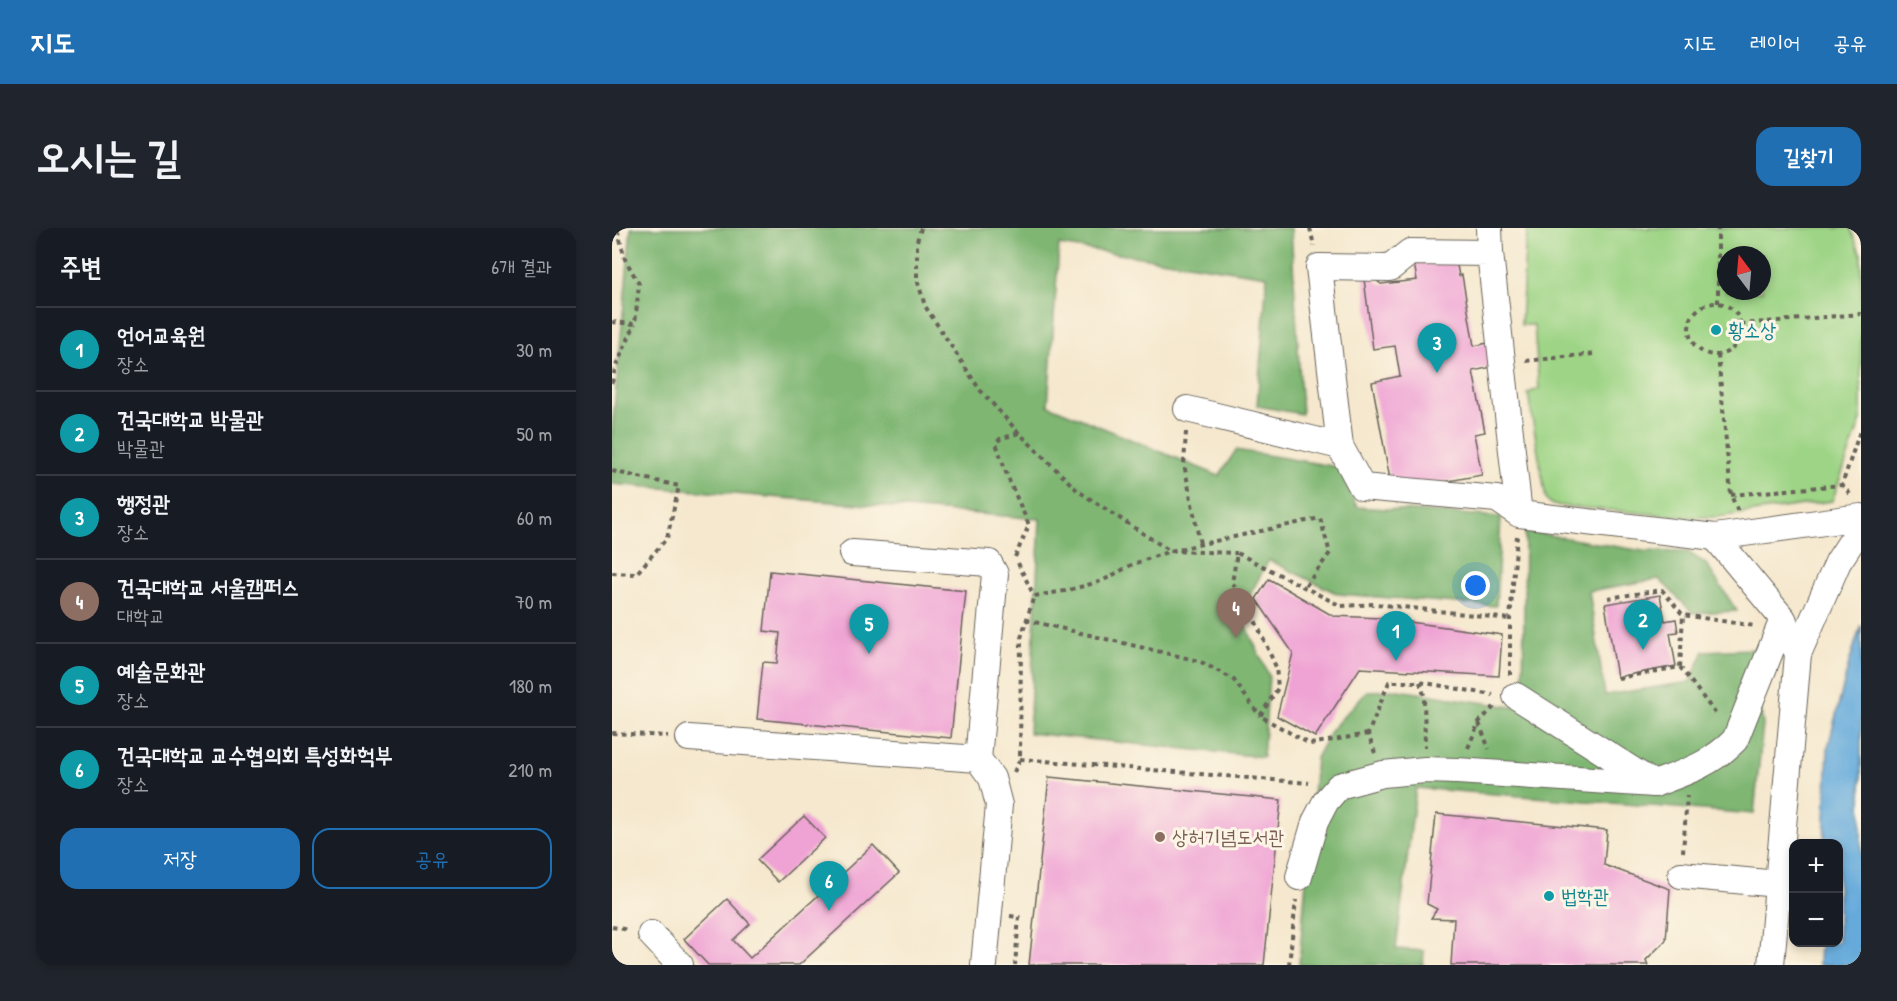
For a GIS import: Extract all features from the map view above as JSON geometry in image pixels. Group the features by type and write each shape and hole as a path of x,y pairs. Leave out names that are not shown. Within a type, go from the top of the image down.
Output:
{"street":[{"path":"1489,228 1519,514"},
{"path":"1490,253 1410,252 1390,268 1319,267 1340,446 1362,487 1497,499 1519,514 1715,537 1858,508"},
{"path":"1187,408 1340,446"},
{"path":"1497,499 1515,475"},
{"path":"1771,965 1798,654 1838,562 1861,527"},
{"path":"1715,537 1783,619 1798,654"},
{"path":"852,553 989,563 995,574 978,759 992,778 999,805 984,965"},
{"path":"1299,877 1316,822 1326,801 1339,786 1383,774 1425,770 1654,784 1707,763 1721,754 1735,740 1783,619"},
{"path":"1508,689 1654,784"},
{"path":"689,738 978,759"},
{"path":"1682,865 1708,889 1778,884"},
{"path":"651,934 680,965"}],"path":[{"path":"612,383 615,368 634,324 639,284 625,259 617,228"},
{"path":"921,228 917,241 917,279 925,306 980,390 1078,491 1170,550 1237,553 1341,606 1375,604 1510,619"},
{"path":"1718,228 1718,303"},
{"path":"1709,303 1718,303 1733,310 1741,324 1739,341 1726,353 1718,355 1701,352 1690,338 1689,329 1694,313 1709,303"},
{"path":"1741,324 1861,314"},
{"path":"612,322 634,324"},
{"path":"1534,360 1593,354"},
{"path":"1718,355 1731,495 1747,532"},
{"path":"1187,408 1184,464 1200,544"},
{"path":"1842,485 1861,428"},
{"path":"999,805 1020,759 1021,638 1034,596 1014,556 1029,525 1008,478 996,443 1000,439 1020,433"},
{"path":"612,471 679,486 667,538 636,574 612,573"},
{"path":"1731,495 1842,485"},
{"path":"1842,485 1858,508"},
{"path":"1383,774 1368,735 1389,682 1420,682 1508,689 1510,619 1519,514"},
{"path":"1034,596 1102,581 1133,564 1170,550 1320,518 1330,553 1305,587"},
{"path":"1237,553 1232,583 1245,597 1276,667 1278,688 1260,716"},
{"path":"1608,598 1662,590 1683,615 1729,622"},
{"path":"1683,615 1680,668 1735,740"},
{"path":"1026,620 1199,661 1233,679 1260,716 1310,744 1368,735"},
{"path":"1618,678 1680,668"},
{"path":"1420,682 1424,695 1425,770"},
{"path":"1457,771 1479,722 1493,707"},
{"path":"612,733 689,738"},
{"path":"1020,759 1301,782"},
{"path":"1682,865 1687,809"},
{"path":"1289,965 1299,877"},
{"path":"1015,965 1019,917"}],"green space":[{"path":"631,228 1291,228 1302,414 1257,406 1267,276 1059,245 1048,405 1219,476 1236,450 1338,467 1357,507 1501,517 1496,606 1338,594 1269,560 1240,613 1269,676 1263,757 1029,733 1040,519 612,484 612,432"},
{"path":"1528,228 1850,228 1861,254 1861,420 1832,501 1717,517 1687,517 1552,505 1546,499 1528,393 1539,389 1534,325 1521,325"},
{"path":"1525,531 1643,551 1688,552 1706,564 1737,611 1693,613 1659,579 1589,591 1605,695 1690,682 1704,651 1752,649 1763,725 1754,814 1416,788 1396,949 1424,951 1423,965 1299,965 1316,758 1331,730 1367,691 1398,690 1513,707 1523,693"}],"water":[{"path":"1861,625 1861,965 1819,965 1820,947 1843,947 1843,839 1824,839 1828,747"}],"building":[{"path":"1425,255 1427,265 1456,260 1459,276 1462,275 1474,346 1492,342 1497,366 1473,371 1485,432 1474,434 1482,475 1404,489 1391,485 1372,382 1400,376 1395,346 1373,349 1363,271 1381,284 1417,280 1413,257"},
{"path":"770,571 966,591 951,738 757,719 763,662 777,663 780,633 764,631"},
{"path":"1269,579 1333,616 1381,618 1502,635 1499,676 1360,668 1315,737 1277,716 1293,653 1256,599"},
{"path":"1660,595 1665,621 1676,619 1678,632 1670,633 1676,666 1617,677 1605,604"},
{"name":"상허기념도서관","path":"1049,777 1281,800 1264,965 1029,965"},
{"name":"법학관","path":"1436,814 1607,830 1604,865 1670,889 1666,940 1646,960 1648,965 1451,965 1454,919 1431,918 1437,909 1427,904"},
{"path":"804,816 825,838 778,882 757,860"},
{"path":"873,845 899,873 799,965 708,965 684,939 727,899 750,924 733,940 750,958"}],"place":[{"name":"황소상","path":"1716,330"},
{"name":"행정관","path":"1437,373"},
{"name":"건국대학교 서울캠퍼스","path":"1236,638"},
{"name":"건국대학교 박물관","path":"1643,650"},
{"name":"예술문화관","path":"869,654"},
{"name":"언어교육원","path":"1396,661"},
{"name":"상허기념도서관","path":"1160,837"},
{"name":"법학관","path":"1549,896"},
{"name":"건국대학교 교수협의회 특성화헉부","path":"829,911"}]}
